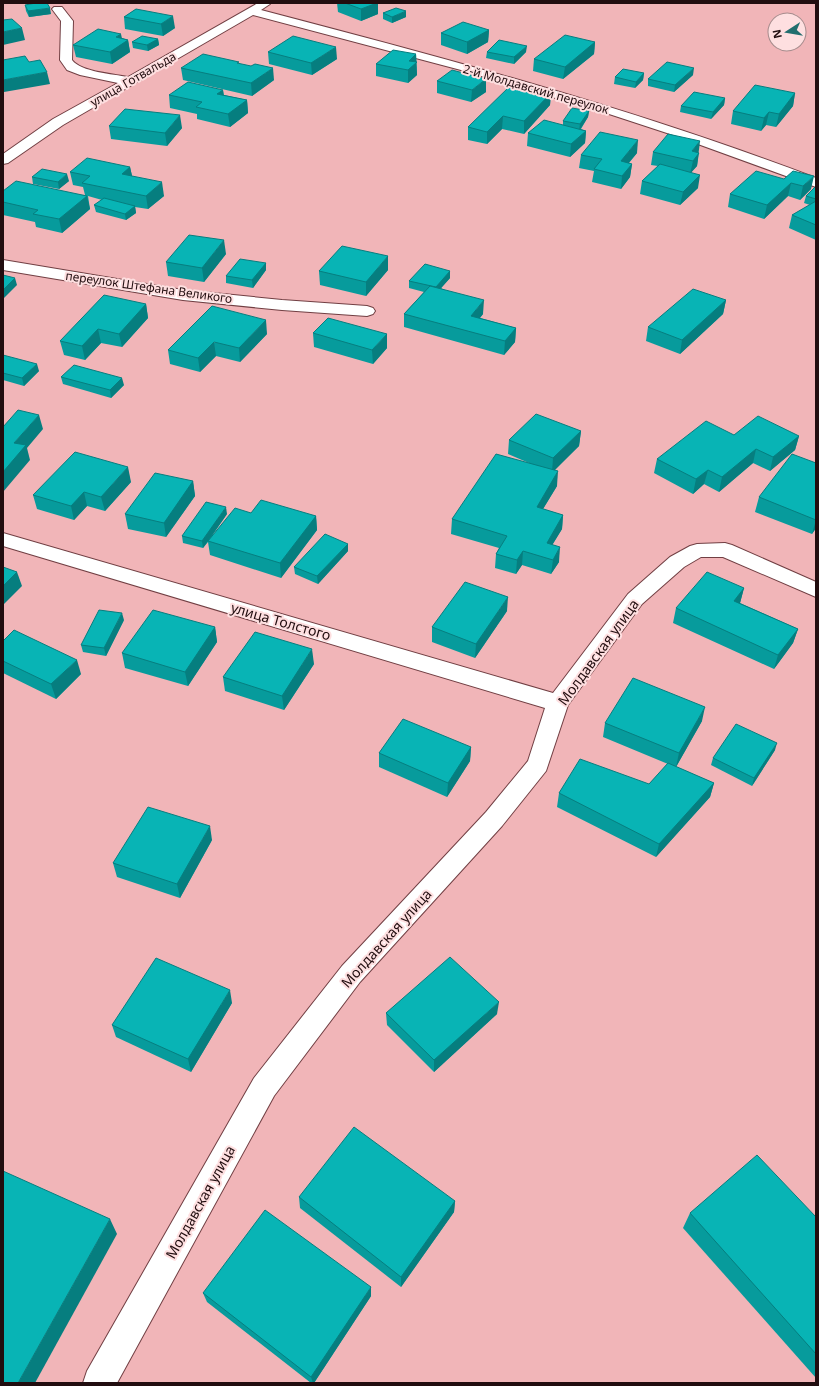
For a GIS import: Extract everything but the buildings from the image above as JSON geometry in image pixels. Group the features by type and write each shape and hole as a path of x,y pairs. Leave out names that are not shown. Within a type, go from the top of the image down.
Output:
{"street":[{"name":"улица Готвальда","path":"3,160 58,122 266,3"},
{"path":"58,8 67,21 66,60 72,67 84,72 129,81"},
{"name":"2-й Молдавский переулок","path":"251,11 431,58 614,112 757,159 816,183"},
{"name":"переулок Штефана Великого","path":"3,265 182,295 282,305 367,311"},
{"name":"улица Толстого","path":"3,539 558,703"},
{"name":"Молдавская улица","path":"99,1383 264,1087 351,974 494,819 538,765 558,703 635,599 677,562 697,551 725,550 816,590"}]}
